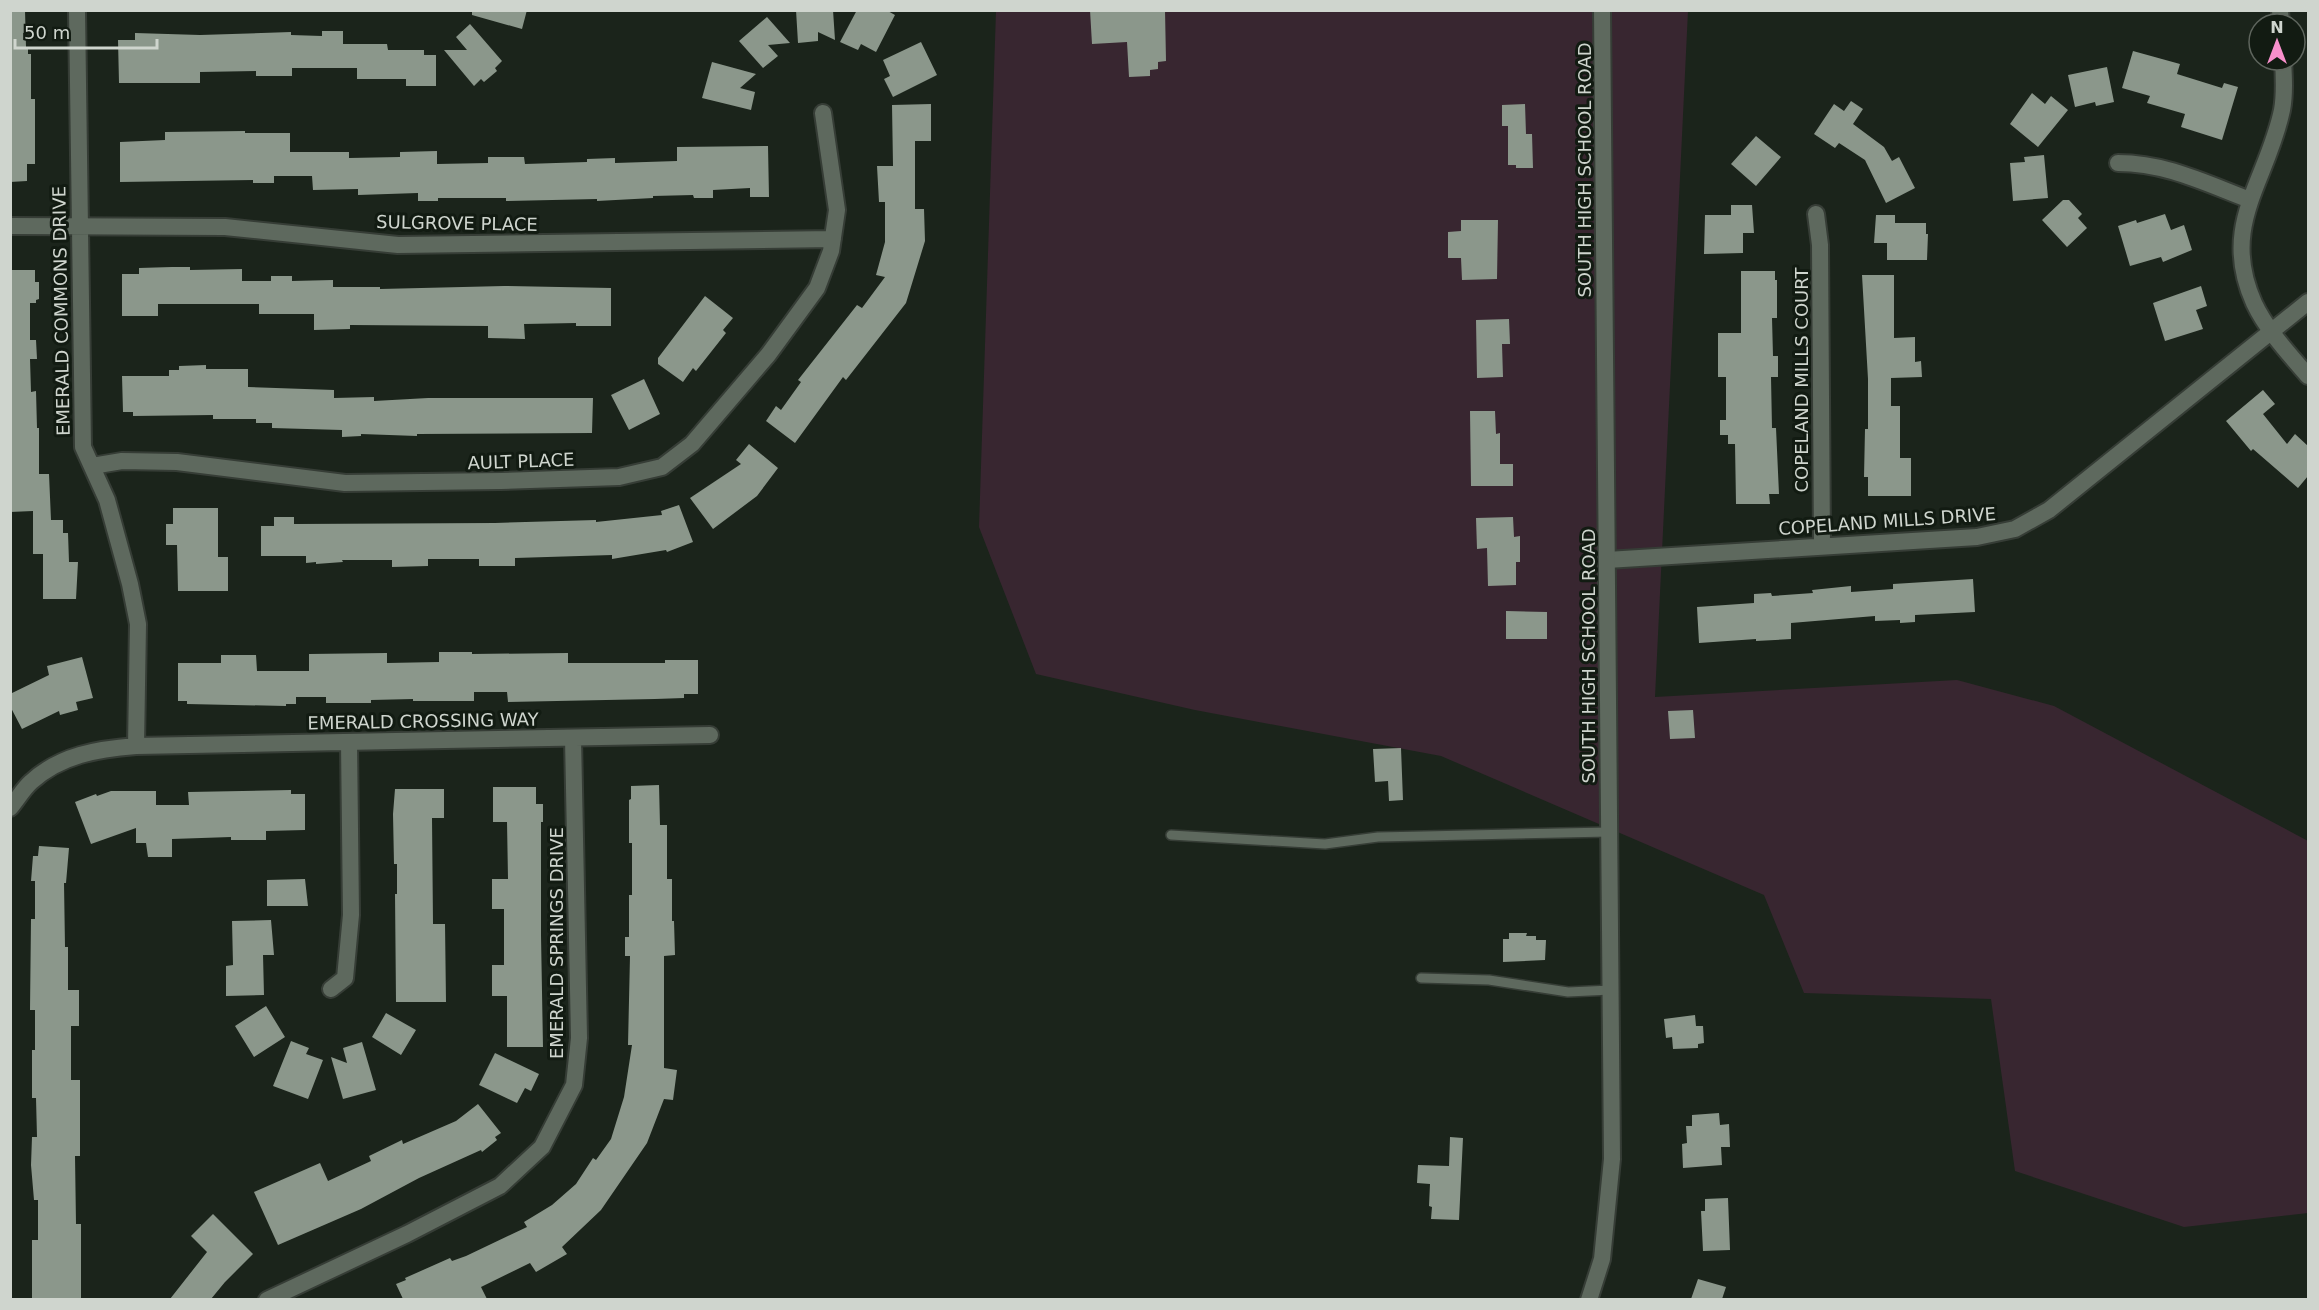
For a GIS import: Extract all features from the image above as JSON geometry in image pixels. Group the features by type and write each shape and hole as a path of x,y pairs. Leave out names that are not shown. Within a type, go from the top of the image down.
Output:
{"street":[{"name":"EMERALD COMMONS DRIVE","path":"77,10 78,225 83,447 107,500 130,584 138,624 136,746"},
{"name":"SOUTH HIGH SCHOOL ROAD","path":"1589,1299 1602,1259 1611,1182 1602,10"},
{"path":"2283,72 2282,111 2250,200 2242,234 2243,270 2254,302 2272,331 2308,376"},
{"name":"AULT PLACE","path":"92,466 122,461 177,462 345,483 619,477 662,467 692,444 768,355 817,288 831,250 837,210 823,113"},
{"path":"2118,164 2140,164 2164,168 2250,200"},
{"name":"COPELAND MILLS COURT","path":"1816,214 1820,245 1822,546"},
{"name":"SULGROVE PLACE","path":"10,226 225,227 398,245 833,239"},
{"name":"COPELAND MILLS DRIVE","path":"1607,560 1977,537 2025,525 2049,510 2308,302"},
{"name":"EMERALD CROSSING WAY","path":"10,808 29,783 52,766 102,749 136,746 710,735"},
{"name":"EMERALD SPRINGS DRIVE","path":"267,1299 406,1234 500,1186 542,1147 574,1085 579,1038 573,738"},
{"path":"331,989 345,978 351,915 349,742"}],"lane":[{"path":"1172,835 1325,844 1378,837 1609,832"},
{"path":"1421,978 1489,980 1568,992 1611,990"}],"shaded area":[{"path":"996,11 1688,11 1655,697 1957,680 2054,706 2308,841 2308,1213 2184,1227 2015,1171 1991,999 1804,993 1764,895 1441,756 1195,710 1036,674 979,527"}],"building":[{"path":"10,10 25,10 26,47 28,54 31,54 31,99 35,99 35,164 27,164 27,181 10,182"},
{"path":"472,10 527,10 522,29 472,15"},
{"path":"796,10 833,10 835,40 818,32 818,41 798,43"},
{"path":"857,10 886,10 895,15 876,52 861,44 858,50 840,42"},
{"path":"1090,10 1165,10 1166,61 1158,62 1158,69 1150,70 1150,76 1129,77 1127,42 1092,44"},
{"path":"767,17 790,43 768,45 778,56 763,68 739,41"},
{"path":"470,24 502,61 495,68 497,71 484,82 481,79 474,86 444,50 467,50 456,37"},
{"path":"322,31 343,31 343,44 387,44 388,50 424,50 424,55 436,55 436,86 406,86 406,79 357,79 357,68 292,68 292,76 256,76 256,71 200,72 200,83 119,83 118,40 135,40 135,33 200,35 291,32 291,35 322,36"},
{"path":"921,42 937,75 893,97 884,79 890,76 883,60"},
{"path":"2133,51 2180,64 2177,74 2222,88 2224,83 2238,87 2222,140 2181,127 2185,114 2147,103 2150,96 2122,88"},
{"path":"712,62 756,74 740,88 755,92 751,110 702,98"},
{"path":"2107,67 2114,102 2096,106 2095,102 2075,107 2068,75"},
{"path":"2032,93 2045,104 2051,96 2068,110 2038,147 2010,124"},
{"path":"1851,101 1863,109 1853,124 1884,147 1892,161 1899,157 1915,188 1886,203 1865,160 1839,143 1835,148 1814,134 1834,104 1844,111"},
{"path":"931,104 931,141 915,141 915,209 924,209 925,241 906,303 846,380 843,377 795,443 766,421 776,406 781,410 801,382 798,380 857,305 862,308 885,277 876,275 885,242 885,202 879,202 877,166 893,166 892,105"},
{"path":"1525,104 1526,134 1532,134 1533,168 1516,168 1516,165 1508,165 1508,126 1502,126 1502,105"},
{"path":"245,131 245,133 290,133 290,152 349,152 349,158 400,157 400,152 437,151 437,164 488,163 488,157 524,157 525,164 587,162 587,159 615,158 615,163 677,161 677,147 768,146 769,197 750,197 750,188 713,190 713,198 694,198 693,195 597,201 597,199 506,201 506,198 438,198 438,201 418,201 418,193 358,195 358,189 313,190 312,176 274,176 274,183 253,183 253,180 120,182 120,142 165,140 165,132"},
{"path":"1756,136 1781,157 1756,186 1731,164"},
{"path":"2044,155 2048,198 2013,201 2010,163 2025,162 2024,157"},
{"path":"2063,200 2069,200 2082,214 2078,218 2087,228 2067,247 2042,220"},
{"path":"1731,205 1752,205 1754,233 1743,233 1743,253 1704,254 1705,215 1731,215"},
{"path":"2165,214 2171,230 2184,225 2192,250 2163,262 2161,257 2130,266 2118,226"},
{"path":"1876,215 1895,215 1895,223 1926,223 1927,260 1887,260 1887,243 1874,243"},
{"path":"1461,220 1498,220 1497,279 1462,280 1461,258 1448,258 1448,232 1461,231"},
{"path":"190,267 190,270 242,269 242,281 271,281 271,276 292,276 292,281 333,280 333,287 380,287 380,289 504,286 611,288 611,326 576,326 576,323 524,324 525,339 488,338 488,326 350,325 350,329 314,330 314,314 259,314 259,304 158,304 158,316 122,316 122,274 139,274 139,268"},
{"path":"10,270 35,270 35,282 39,282 39,299 36,303 30,303 30,340 36,340 37,359 30,359 31,392 36,391 37,428 39,428 39,474 49,474 51,520 63,520 63,533 68,533 69,562 78,562 76,599 43,599 43,554 33,554 33,511 10,512"},
{"path":"1741,271 1775,271 1775,280 1777,280 1777,318 1772,318 1773,356 1778,356 1778,377 1771,377 1772,428 1776,428 1779,494 1769,494 1770,504 1736,504 1735,444 1728,444 1728,435 1720,435 1720,420 1726,420 1726,377 1718,377 1718,333 1741,333"},
{"path":"1862,275 1894,275 1894,338 1915,337 1915,362 1921,361 1922,377 1891,378 1891,406 1900,406 1900,458 1911,458 1911,496 1868,496 1868,477 1864,477 1865,429 1868,429 1868,379"},
{"path":"2201,286 2207,306 2196,310 2203,329 2165,341 2153,303"},
{"path":"705,296 733,318 723,330 726,333 696,371 693,368 683,382 658,364 658,358"},
{"path":"1509,319 1510,344 1502,344 1503,377 1477,378 1476,320"},
{"path":"206,365 206,369 248,369 248,387 334,390 334,398 374,397 374,401 428,398 593,398 592,433 417,434 417,436 361,434 361,436 342,437 342,430 272,428 272,423 256,423 256,419 213,419 213,415 133,416 133,412 123,412 122,376 169,376 169,370 179,370 179,366"},
{"path":"644,379 660,414 629,430 611,395"},
{"path":"2263,390 2275,404 2263,414 2287,444 2295,434 2308,446 2308,476 2298,488 2253,449 2251,451 2226,421"},
{"path":"1470,411 1495,411 1496,434 1500,433 1500,464 1513,464 1513,486 1471,486"},
{"path":"749,444 778,468 757,496 713,529 690,498 741,464 736,460"},
{"path":"679,505 693,542 667,552 666,550 612,559 612,555 515,558 515,566 479,566 479,559 428,559 428,566 392,567 392,560 342,560 343,562 316,564 316,562 306,563 306,556 261,556 261,526 274,526 274,517 294,517 294,524 596,520 596,522 662,515 661,511"},
{"path":"173,508 218,508 218,557 228,557 228,591 178,591 177,545 166,545 166,524 173,524"},
{"path":"1513,517 1514,537 1520,536 1520,562 1516,562 1516,585 1488,586 1487,548 1477,549 1476,518"},
{"path":"1973,579 1975,612 1915,615 1915,622 1900,623 1900,620 1875,621 1875,616 1791,623 1791,639 1699,643 1697,607 1754,603 1754,594 1771,593 1772,596 1813,593 1812,590 1851,586 1851,592 1893,589 1893,584"},
{"path":"1506,611 1547,612 1547,639 1506,639"},
{"path":"439,652 568,653 568,663 665,663 665,660 698,660 698,694 684,694 684,698 508,702 507,692 474,692 474,701 413,701 413,699 371,700 371,703 326,703 326,697 296,697 296,704 286,704 286,706 187,704 187,701 178,701 178,663 221,663 221,655 256,655 257,671 309,671 309,654 387,653 387,663 439,662"},
{"path":"82,657 93,698 76,702 78,710 60,715 59,711 22,729 10,706 10,694 49,675 47,666"},
{"path":"1693,710 1695,738 1670,739 1668,711"},
{"path":"1401,748 1403,800 1389,801 1388,781 1375,782 1373,749"},
{"path":"659,785 660,825 667,825 667,879 672,879 672,921 674,921 675,955 664,956 664,1068 677,1070 673,1100 664,1099 647,1143 601,1210 562,1247 567,1254 536,1272 530,1263 481,1287 487,1299 403,1299 396,1284 406,1280 405,1278 450,1258 452,1261 466,1256 527,1227 524,1222 552,1205 576,1184 593,1158 596,1160 611,1139 624,1097 632,1045 628,1045 630,956 625,956 625,937 629,937 629,895 632,895 629,800 631,799 631,786"},
{"path":"493,787 536,787 536,804 543,804 541,935 543,1047 507,1047 507,996 492,996 492,965 504,965 504,909 492,909 492,879 508,879 507,822 493,822"},
{"path":"395,789 444,789 444,818 432,818 433,924 445,924 446,1002 396,1002 397,864 394,864 393,814"},
{"path":"291,790 291,794 305,794 305,830 266,831 266,840 231,840 231,837 172,839 172,857 148,857 146,843 136,843 136,828 91,844 75,802 111,791 156,791 156,805 189,805 188,792"},
{"path":"39,846 69,848 66,883 64,883 65,947 68,947 68,990 79,990 79,1026 71,1026 71,1080 80,1080 80,1156 75,1156 76,1224 81,1224 81,1299 32,1299 32,1240 38,1240 38,1200 34,1200 31,1165 32,1137 37,1137 36,1098 32,1098 35,1010 30,1010 31,919 35,919 35,881 31,881 33,856 38,856"},
{"path":"305,879 308,906 267,906 267,880"},
{"path":"271,920 274,955 263,955 264,995 226,996 226,966 233,965 232,921"},
{"path":"1509,933 1527,933 1526,936 1536,936 1536,940 1546,940 1545,960 1503,962 1503,939 1509,939"},
{"path":"266,1006 285,1037 254,1057 235,1026"},
{"path":"386,1013 416,1030 401,1055 372,1037"},
{"path":"1695,1015 1696,1026 1703,1026 1704,1043 1698,1044 1698,1048 1673,1049 1672,1037 1666,1038 1664,1019"},
{"path":"291,1041 309,1048 306,1054 323,1060 308,1099 273,1086"},
{"path":"362,1042 376,1090 343,1099 331,1057 347,1063 343,1048"},
{"path":"495,1053 539,1074 531,1091 525,1088 517,1103 479,1085"},
{"path":"478,1104 501,1133 495,1137 497,1140 482,1152 481,1150 419,1178 361,1209 278,1245 254,1192 320,1163 328,1181 371,1161 369,1156 402,1140 403,1144 456,1121"},
{"path":"1719,1113 1720,1125 1729,1124 1730,1147 1721,1147 1722,1165 1683,1168 1682,1144 1687,1143 1686,1126 1692,1126 1692,1115"},
{"path":"1450,1137 1463,1138 1459,1220 1431,1219 1430,1184 1417,1183 1418,1165 1449,1166"},
{"path":"1728,1198 1730,1250 1703,1251 1701,1211 1705,1211 1705,1199"},
{"path":"213,1214 253,1254 211,1299 170,1299 207,1252 191,1236"},
{"path":"1698,1279 1726,1287 1722,1299 1691,1299"}]}
